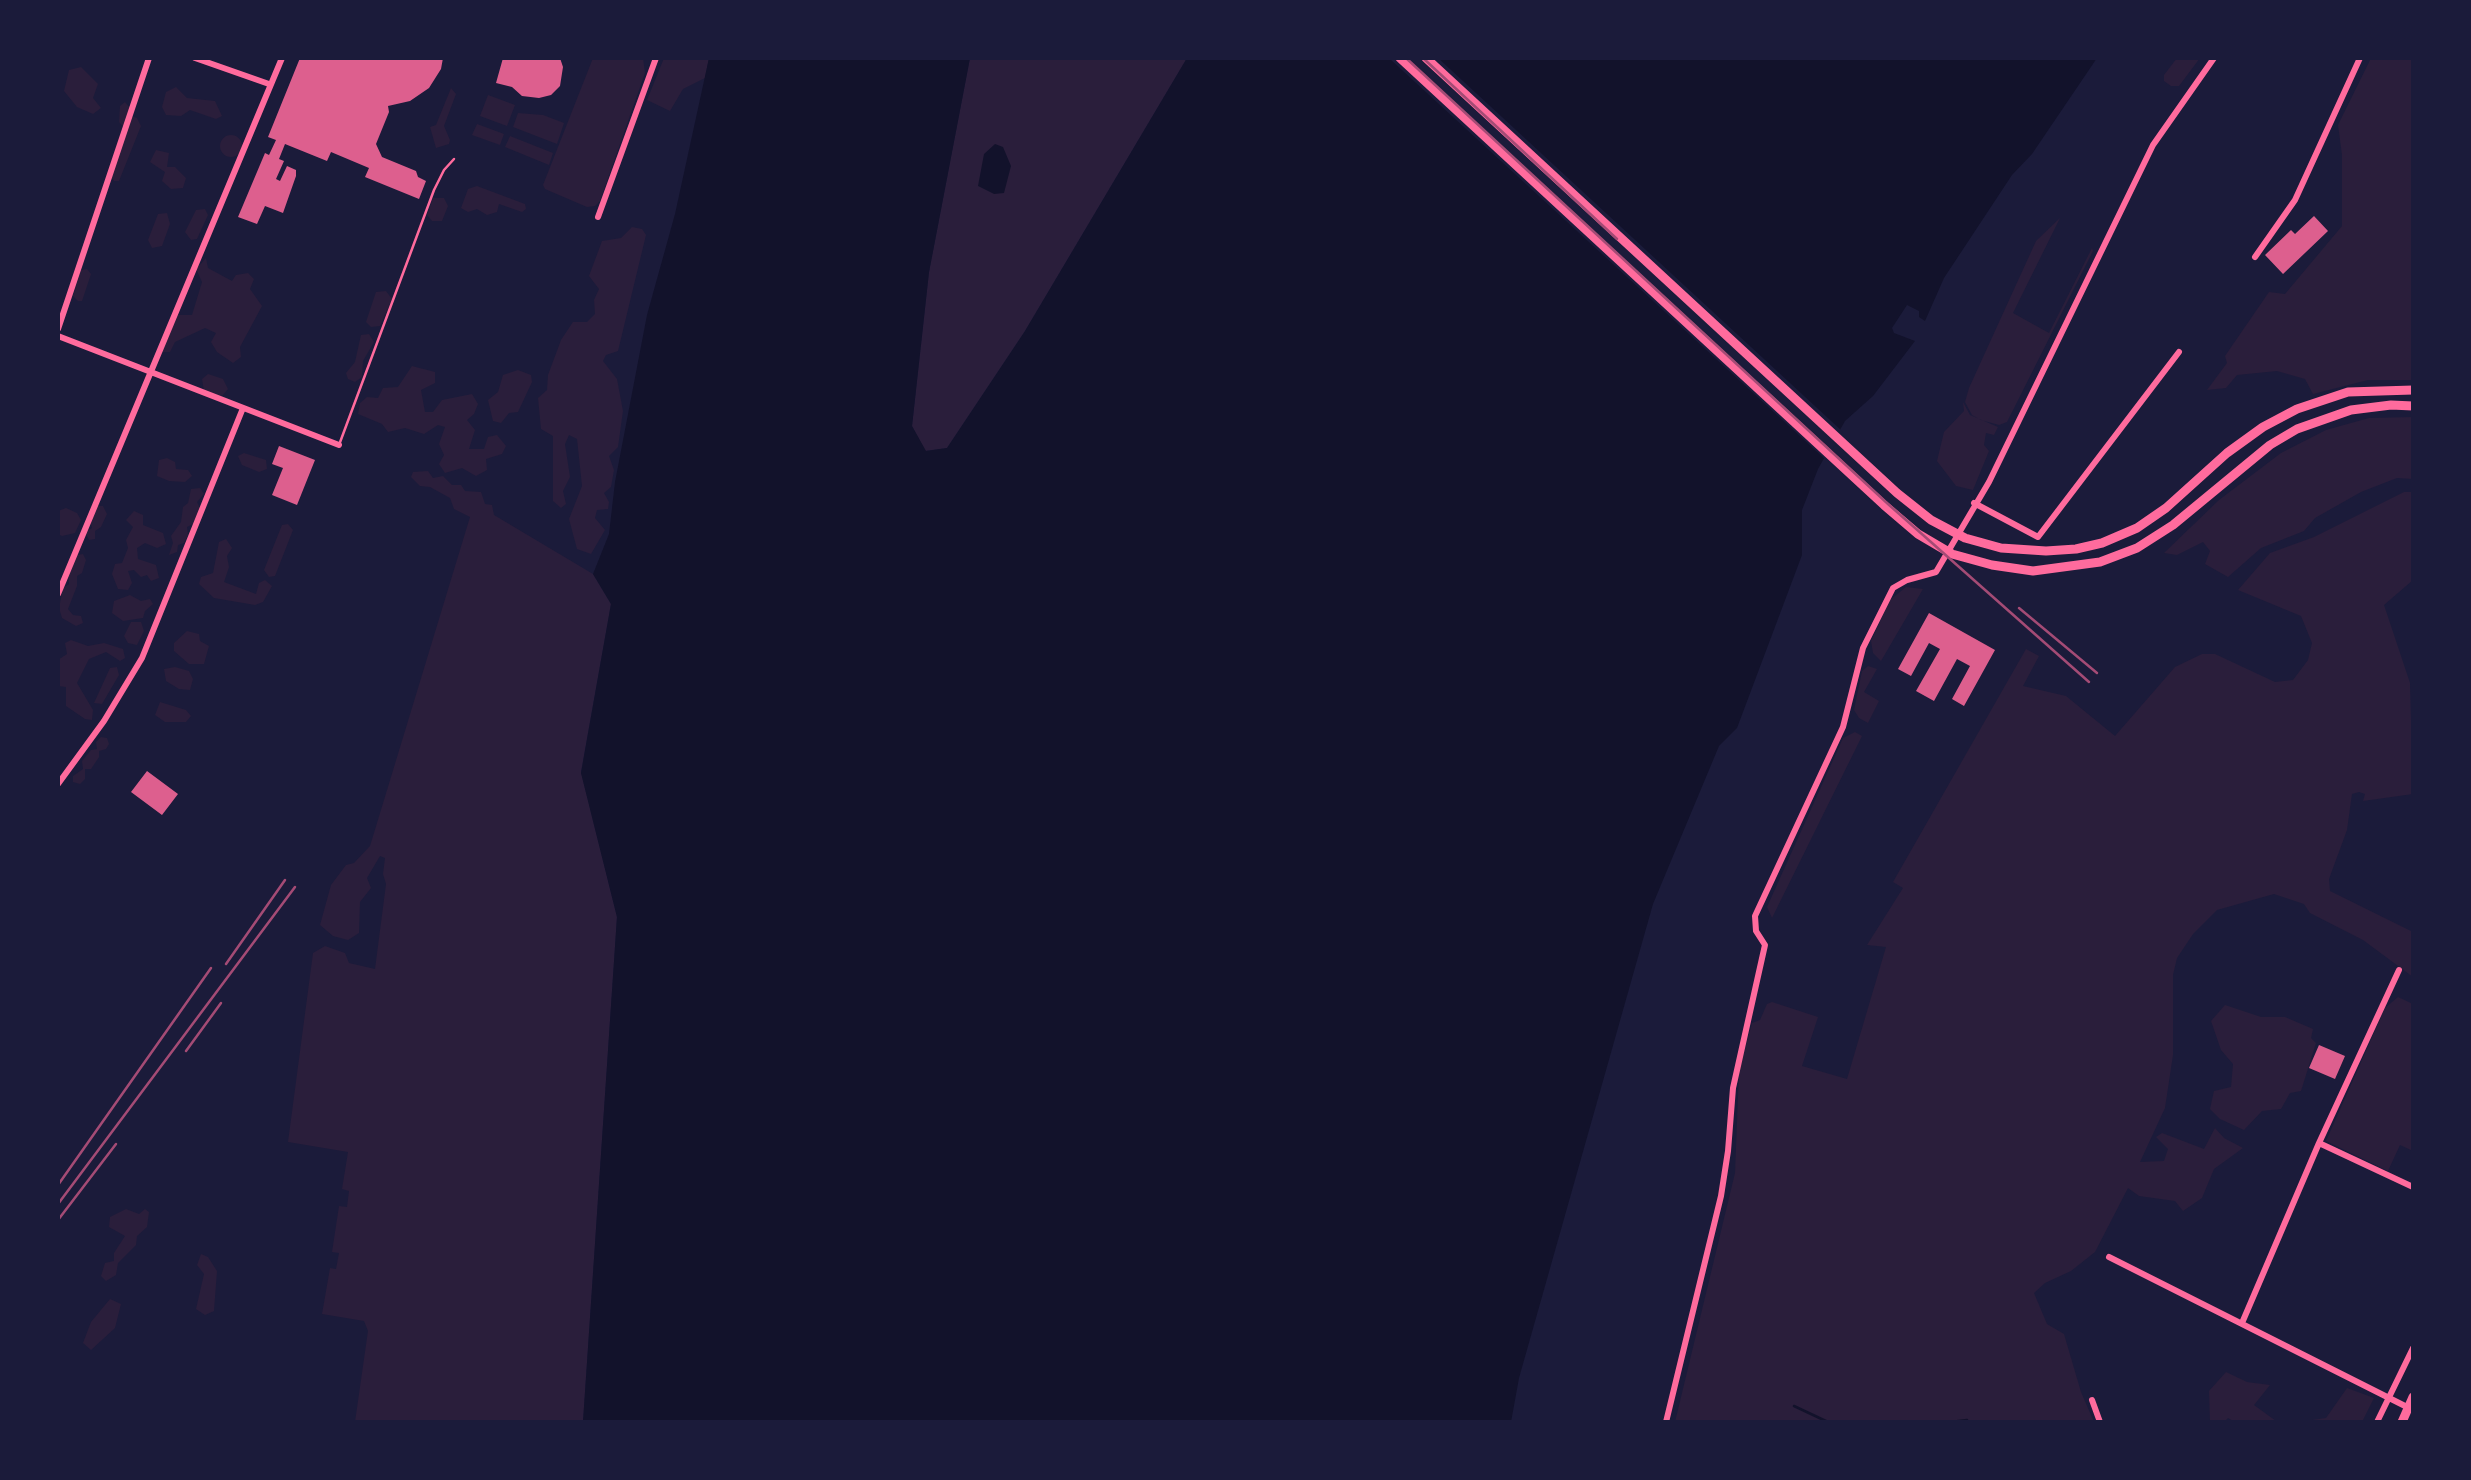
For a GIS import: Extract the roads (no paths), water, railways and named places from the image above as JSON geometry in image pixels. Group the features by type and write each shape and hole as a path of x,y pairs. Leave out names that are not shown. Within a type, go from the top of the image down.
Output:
{"main road":[{"path":"1400,58 1884,505 1918,534 1952,554 1992,565 2033,570 2100,562 2137,548 2173,525 2270,445 2325,417 2391,405 2413,406"},
{"path":"1426,58 1897,493 1931,520 1965,538 2001,548 2046,551 2076,549 2102,543 2137,528 2166,508 2227,453 2263,427 2297,409 2348,392 2413,390"},
{"path":"2402,1422 2411,1409 2413,1397"}],"street":[{"path":"58,329 149,58"},
{"path":"195,58 270,84"},
{"path":"58,594 282,58"},
{"path":"598,217 656,58"},
{"path":"1666,1422 1712,1232 1728,1151 1733,1088 1765,945 1756,930 1755,916 1843,727 1863,648 1893,588 1907,580 1936,572 1974,503 1989,482 2153,145 2214,58"},
{"path":"2256,257 2295,200 2360,58"},
{"path":"58,336 339,445"},
{"path":"1974,503 2038,537 2179,352"},
{"path":"58,784 104,721 142,658 243,408"},
{"path":"2242,1323 2319,1143 2399,970"},
{"path":"2319,1143 2413,1186"},
{"path":"2109,1257 2411,1409"},
{"path":"2377,1422 2413,1348"},
{"path":"2092,1400 2099,1422"}],"lane":[{"path":"339,445 434,190 444,170 454,159"}],"waterway":[{"path":"1794,1406 1828,1422"},
{"path":"1950,1422 1967,1420"}],"railway":[{"path":"1406,58 1888,504 2089,682"},
{"path":"1423,58 1617,239"},
{"path":"2019,608 2097,673"},
{"path":"226,964 285,880"},
{"path":"58,1204 295,887"},
{"path":"58,1185 211,968"},
{"path":"186,1051 221,1003"},
{"path":"58,1220 116,1144"}]}
